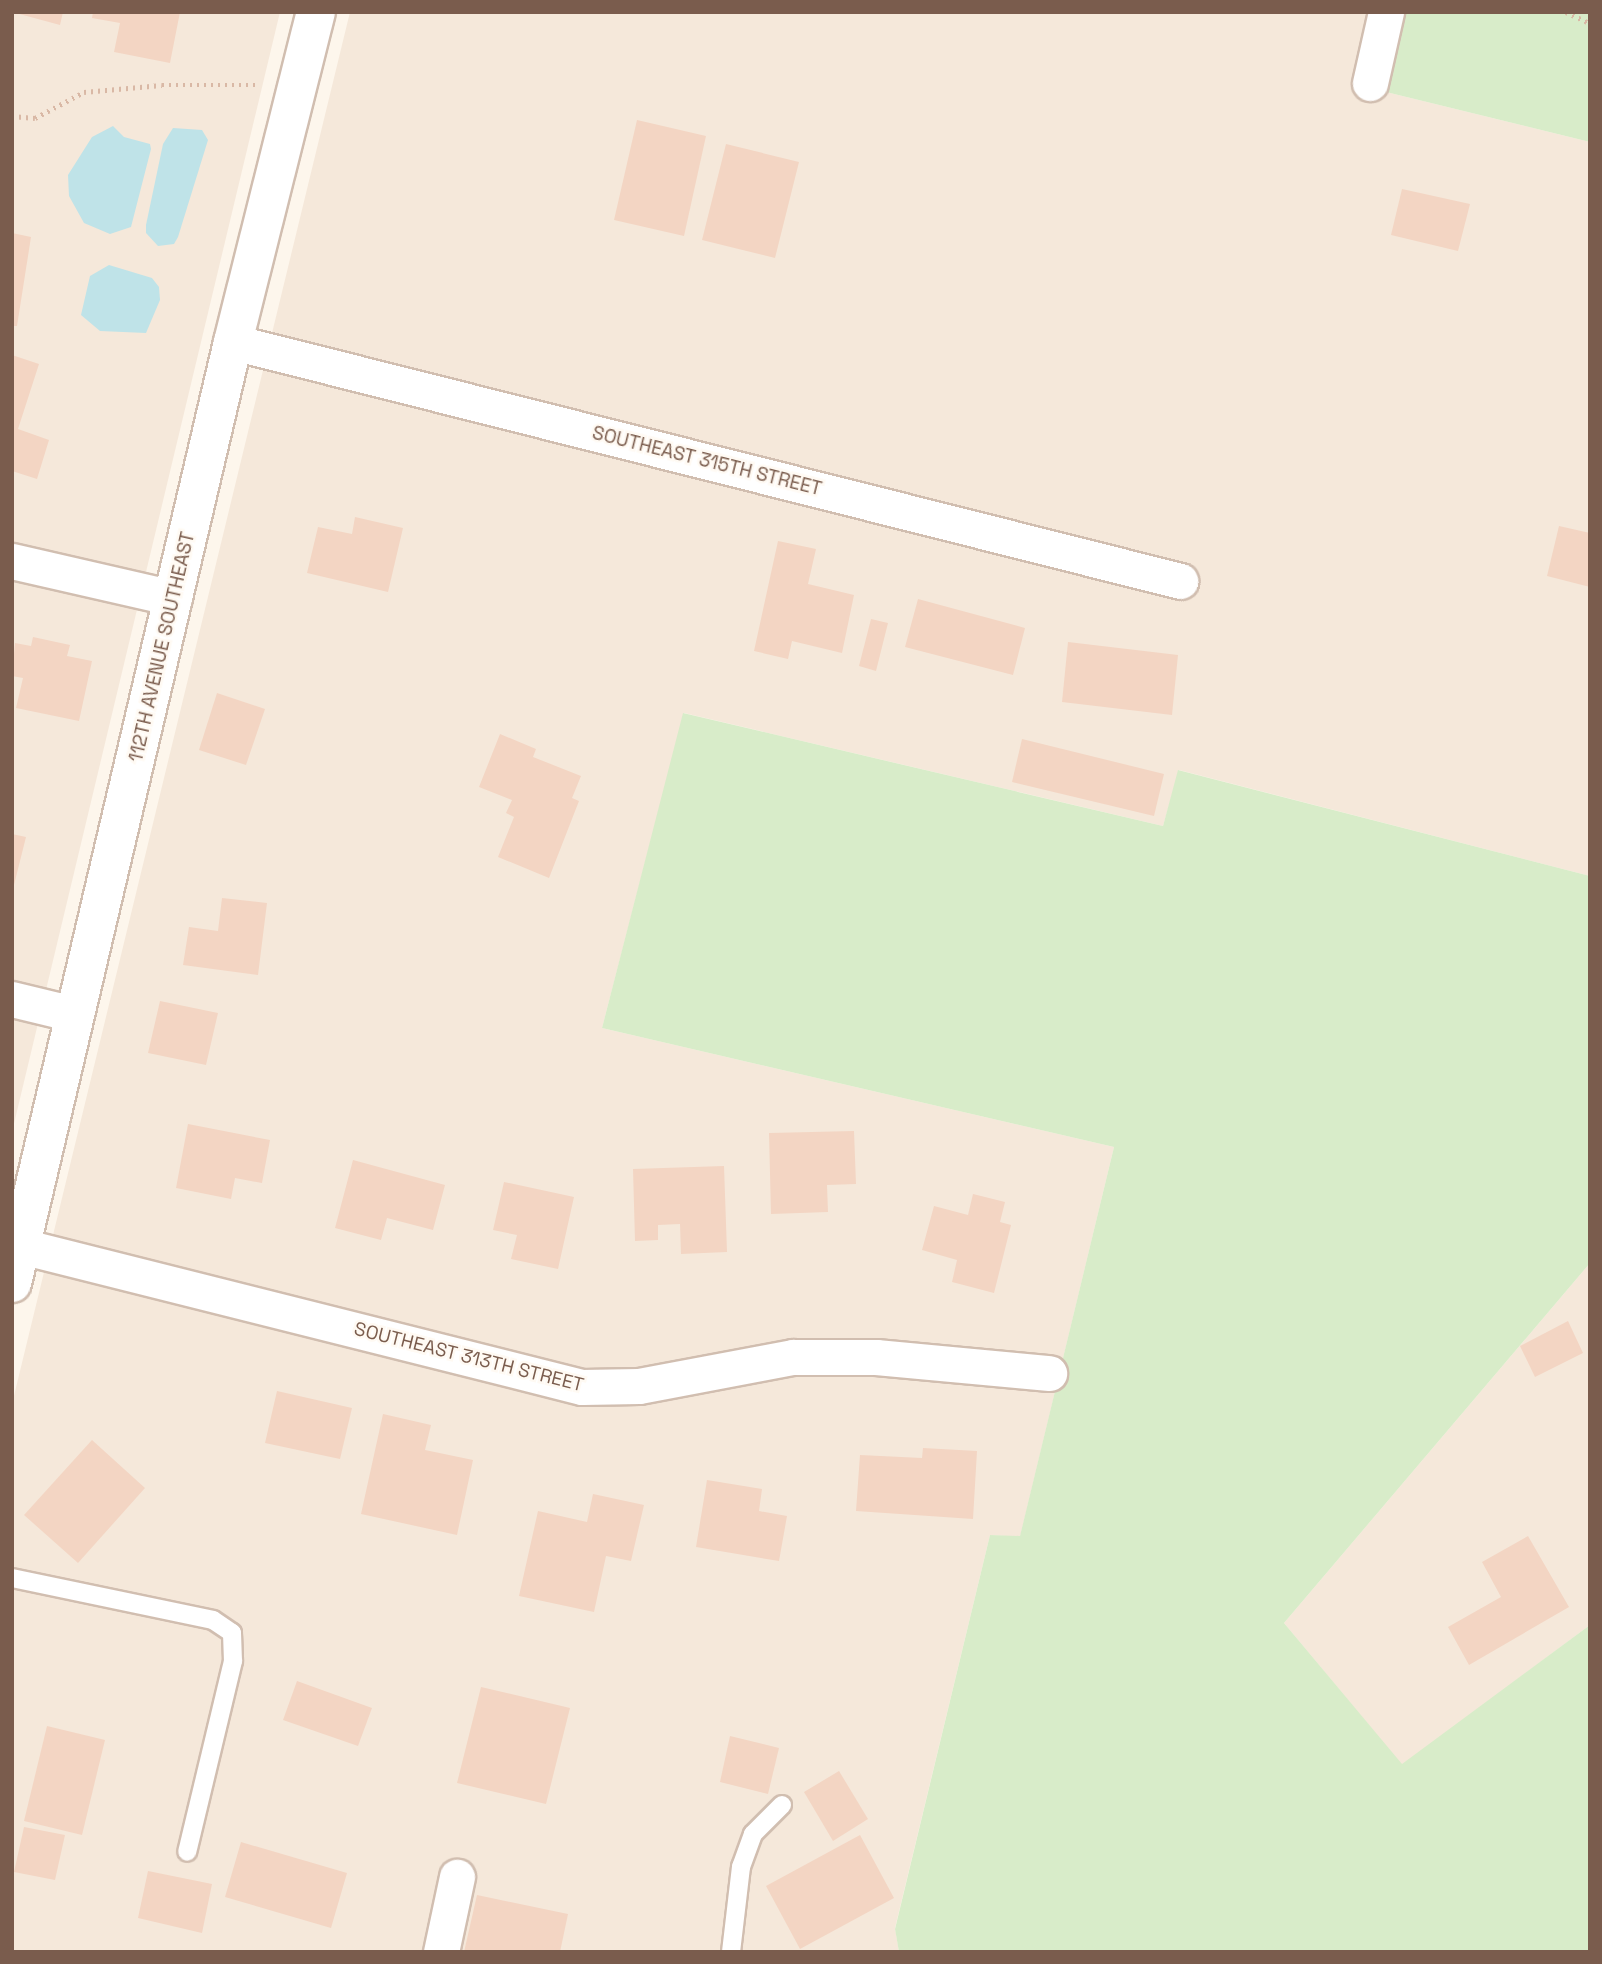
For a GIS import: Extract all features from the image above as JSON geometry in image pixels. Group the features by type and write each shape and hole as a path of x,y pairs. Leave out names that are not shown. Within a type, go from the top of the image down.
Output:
{"street":[{"name":"112TH AVENUE SOUTHEAST","path":"12,1283 233,342 316,12"},
{"path":"1370,83 1386,12"},
{"name":"SOUTHEAST 315TH STREET","path":"233,342 1180,581"},
{"path":"12,561 174,598"},
{"path":"12,999 74,1014"},
{"name":"SOUTHEAST 313TH STREET","path":"21,1246 582,1387 639,1386 793,1357 877,1357 1049,1373"},
{"path":"441,1952 457,1877"}],"lane":[{"path":"12,1578 213,1620 232,1633 233,1661 187,1852"},
{"path":"731,1952 741,1867 753,1834 782,1805"}],"path":[{"path":"1566,12 1590,23"},
{"path":"12,116 35,118 84,92 162,85 298,85"}],"shaded area":[{"path":"12,12 280,12 12,1132"},
{"path":"350,12 1400,12 1382,91 1590,142 1590,876 1179,770 1163,826 684,713 602,1028 1114,1147 1020,1537 990,1535 895,1928 899,1952 12,1952 12,1404"},
{"path":"1590,1263 1590,1625 1402,1765 1284,1623"}],"green space":[{"path":"1400,12 1590,12 1590,142 1382,91"},
{"path":"683,713 1163,826 1178,770 1590,876 1590,1263 1284,1623 1402,1764 1590,1625 1590,1952 899,1952 895,1929 990,1535 1020,1536 1114,1147 602,1028"}],"water":[{"path":"113,126 124,137 150,144 151,149 131,227 110,234 84,223 69,196 68,175 92,137"},
{"path":"173,128 202,130 208,140 178,237 174,244 158,246 146,233 146,225 163,144"},
{"path":"109,265 152,278 159,287 160,300 146,333 100,331 81,315 90,276"}],"building":[{"path":"12,12 63,12 60,25"},
{"path":"93,12 180,12 170,63 114,52 120,23 92,18"},
{"path":"637,120 706,136 684,236 614,220"},
{"path":"726,144 799,162 775,258 702,240"},
{"path":"1402,189 1470,204 1458,251 1391,235"},
{"path":"12,233 31,237 17,326 12,326"},
{"path":"12,355 39,364 18,429 49,440 37,479 12,471"},
{"path":"355,517 403,528 388,592 307,573 318,527 352,534"},
{"path":"1559,526 1590,533 1590,587 1547,576"},
{"path":"778,541 816,549 808,584 854,595 842,653 792,641 788,659 754,651"},
{"path":"918,599 1025,628 1013,675 905,647"},
{"path":"871,619 888,623 876,671 859,666"},
{"path":"33,637 70,645 67,656 92,661 79,721 16,708 23,678 12,676 15,643 31,646"},
{"path":"1068,642 1178,655 1172,715 1062,702"},
{"path":"217,693 265,709 246,765 199,750"},
{"path":"500,734 536,749 533,757 581,776 572,798 579,801 549,878 498,857 514,817 506,813 512,800 479,787"},
{"path":"1022,739 1164,774 1154,816 1012,782"},
{"path":"12,834 26,837 14,885 12,885"},
{"path":"222,898 267,903 258,975 183,965 189,927 218,931"},
{"path":"160,1001 218,1013 206,1065 148,1053"},
{"path":"188,1124 270,1140 262,1183 235,1178 231,1199 176,1188"},
{"path":"854,1131 856,1184 827,1185 828,1212 771,1214 769,1133"},
{"path":"353,1160 445,1185 433,1230 387,1218 381,1240 335,1228"},
{"path":"724,1166 727,1252 681,1254 680,1224 658,1225 658,1240 635,1241 633,1169"},
{"path":"504,1182 574,1197 558,1269 511,1259 517,1235 493,1230"},
{"path":"973,1194 1005,1202 1000,1222 1011,1225 994,1293 952,1282 957,1260 922,1250 934,1206 968,1215"},
{"path":"1568,1321 1583,1353 1535,1377 1520,1346"},
{"path":"277,1391 352,1408 340,1459 265,1443"},
{"path":"383,1414 431,1425 425,1450 473,1460 457,1535 361,1514"},
{"path":"92,1440 145,1488 78,1563 24,1515"},
{"path":"923,1448 977,1451 973,1519 856,1511 860,1455 922,1458"},
{"path":"707,1480 762,1489 759,1511 787,1516 779,1561 696,1547"},
{"path":"593,1494 644,1505 631,1561 606,1556 594,1612 519,1596 538,1511 587,1522"},
{"path":"1528,1536 1569,1607 1469,1665 1448,1627 1501,1597 1482,1562"},
{"path":"297,1681 372,1708 358,1746 283,1720"},
{"path":"481,1687 570,1708 546,1804 457,1783"},
{"path":"47,1726 105,1740 82,1835 24,1821"},
{"path":"730,1736 779,1748 768,1794 720,1782"},
{"path":"839,1771 868,1819 833,1841 804,1792"},
{"path":"24,1827 65,1835 55,1880 14,1872"},
{"path":"860,1835 894,1898 800,1949 766,1886"},
{"path":"241,1842 347,1873 331,1928 225,1897"},
{"path":"148,1871 212,1884 202,1933 138,1918"},
{"path":"477,1895 568,1914 560,1952 464,1952"}]}
